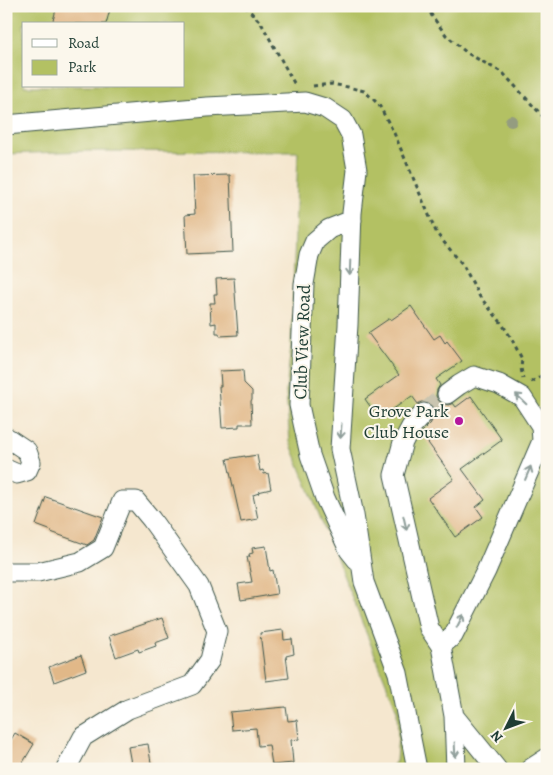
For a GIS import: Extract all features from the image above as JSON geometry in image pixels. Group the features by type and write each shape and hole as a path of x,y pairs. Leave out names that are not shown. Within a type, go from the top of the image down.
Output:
{"street":[{"path":"6,126 207,107 304,93"},
{"name":"Club View Road","path":"304,93 343,120 351,136 356,170 340,449 354,515 364,582 398,673 417,769"},
{"name":"Club View Road","path":"352,220 329,229 315,241 309,254 304,284 299,404 310,455 325,498 349,550 361,565"},
{"path":"441,646 453,636 486,571 542,441 541,426 522,397 499,384 474,376 447,394"},
{"path":"424,413 411,427 403,442 394,475 429,628 441,646 454,716 456,769"},
{"path":"6,437 27,451 30,462 27,471 17,474 6,468"},
{"path":"6,572 38,572 80,562 103,548 122,501 136,501 199,586 217,631 210,660 192,685 128,709 83,737 66,769"},
{"path":"454,716 497,769"},
{"path":"530,769 547,758"}],"path":[{"path":"245,6 261,24 294,83 304,93 332,84 364,92 379,105 394,133 437,234 463,265 480,297 510,336 522,359 521,368 524,380 530,383 538,379 547,366"},
{"path":"427,6 446,35 468,53 502,73 547,121"}],"green space":[{"path":"6,6 547,6 547,769 390,769 396,761 398,736 397,710 290,442 286,392 291,346 298,152 88,151 6,154"}],"building":[{"path":"57,6 111,6 107,22 53,22"},
{"path":"230,175 233,252 187,254 185,215 195,214 193,176"},
{"path":"234,278 238,335 220,336 219,333 216,333 216,323 211,324 210,303 215,303 214,294 217,294 216,279"},
{"name":"Grove Park Club House","path":"411,306 434,339 440,335 462,361 436,379 440,385 436,396 438,400 443,404 449,405 453,403 456,407 471,396 502,440 462,469 485,500 476,507 483,517 455,537 428,498 454,479 421,433 435,416 435,410 432,405 426,402 418,404 412,396 379,419 365,399 399,375 368,333"},
{"path":"243,370 244,383 252,391 252,424 239,424 239,427 222,428 219,386 221,386 220,371"},
{"path":"257,455 260,471 263,470 264,474 268,473 271,489 253,495 258,519 241,522 227,459"},
{"path":"46,497 103,517 94,540 87,545 36,525"},
{"path":"266,546 270,571 273,570 277,594 241,600 238,584 252,582 247,557 250,557 249,554 253,553 252,548"},
{"path":"162,618 169,638 155,643 156,646 139,652 138,649 116,657 109,636"},
{"path":"283,630 284,640 292,639 294,654 286,656 289,678 266,681 260,633"},
{"path":"81,655 86,670 54,682 49,667"},
{"path":"286,707 288,721 297,720 299,739 291,740 293,763 272,765 269,745 258,746 256,728 232,730 230,712"},
{"path":"15,733 34,744 19,769 6,769 6,748"},
{"path":"148,744 152,769 132,769 128,747"}],"tunnel":[{"path":"424,413 447,394"}],"place":[{"name":"Grove Park Club House","path":"459,421"}]}
